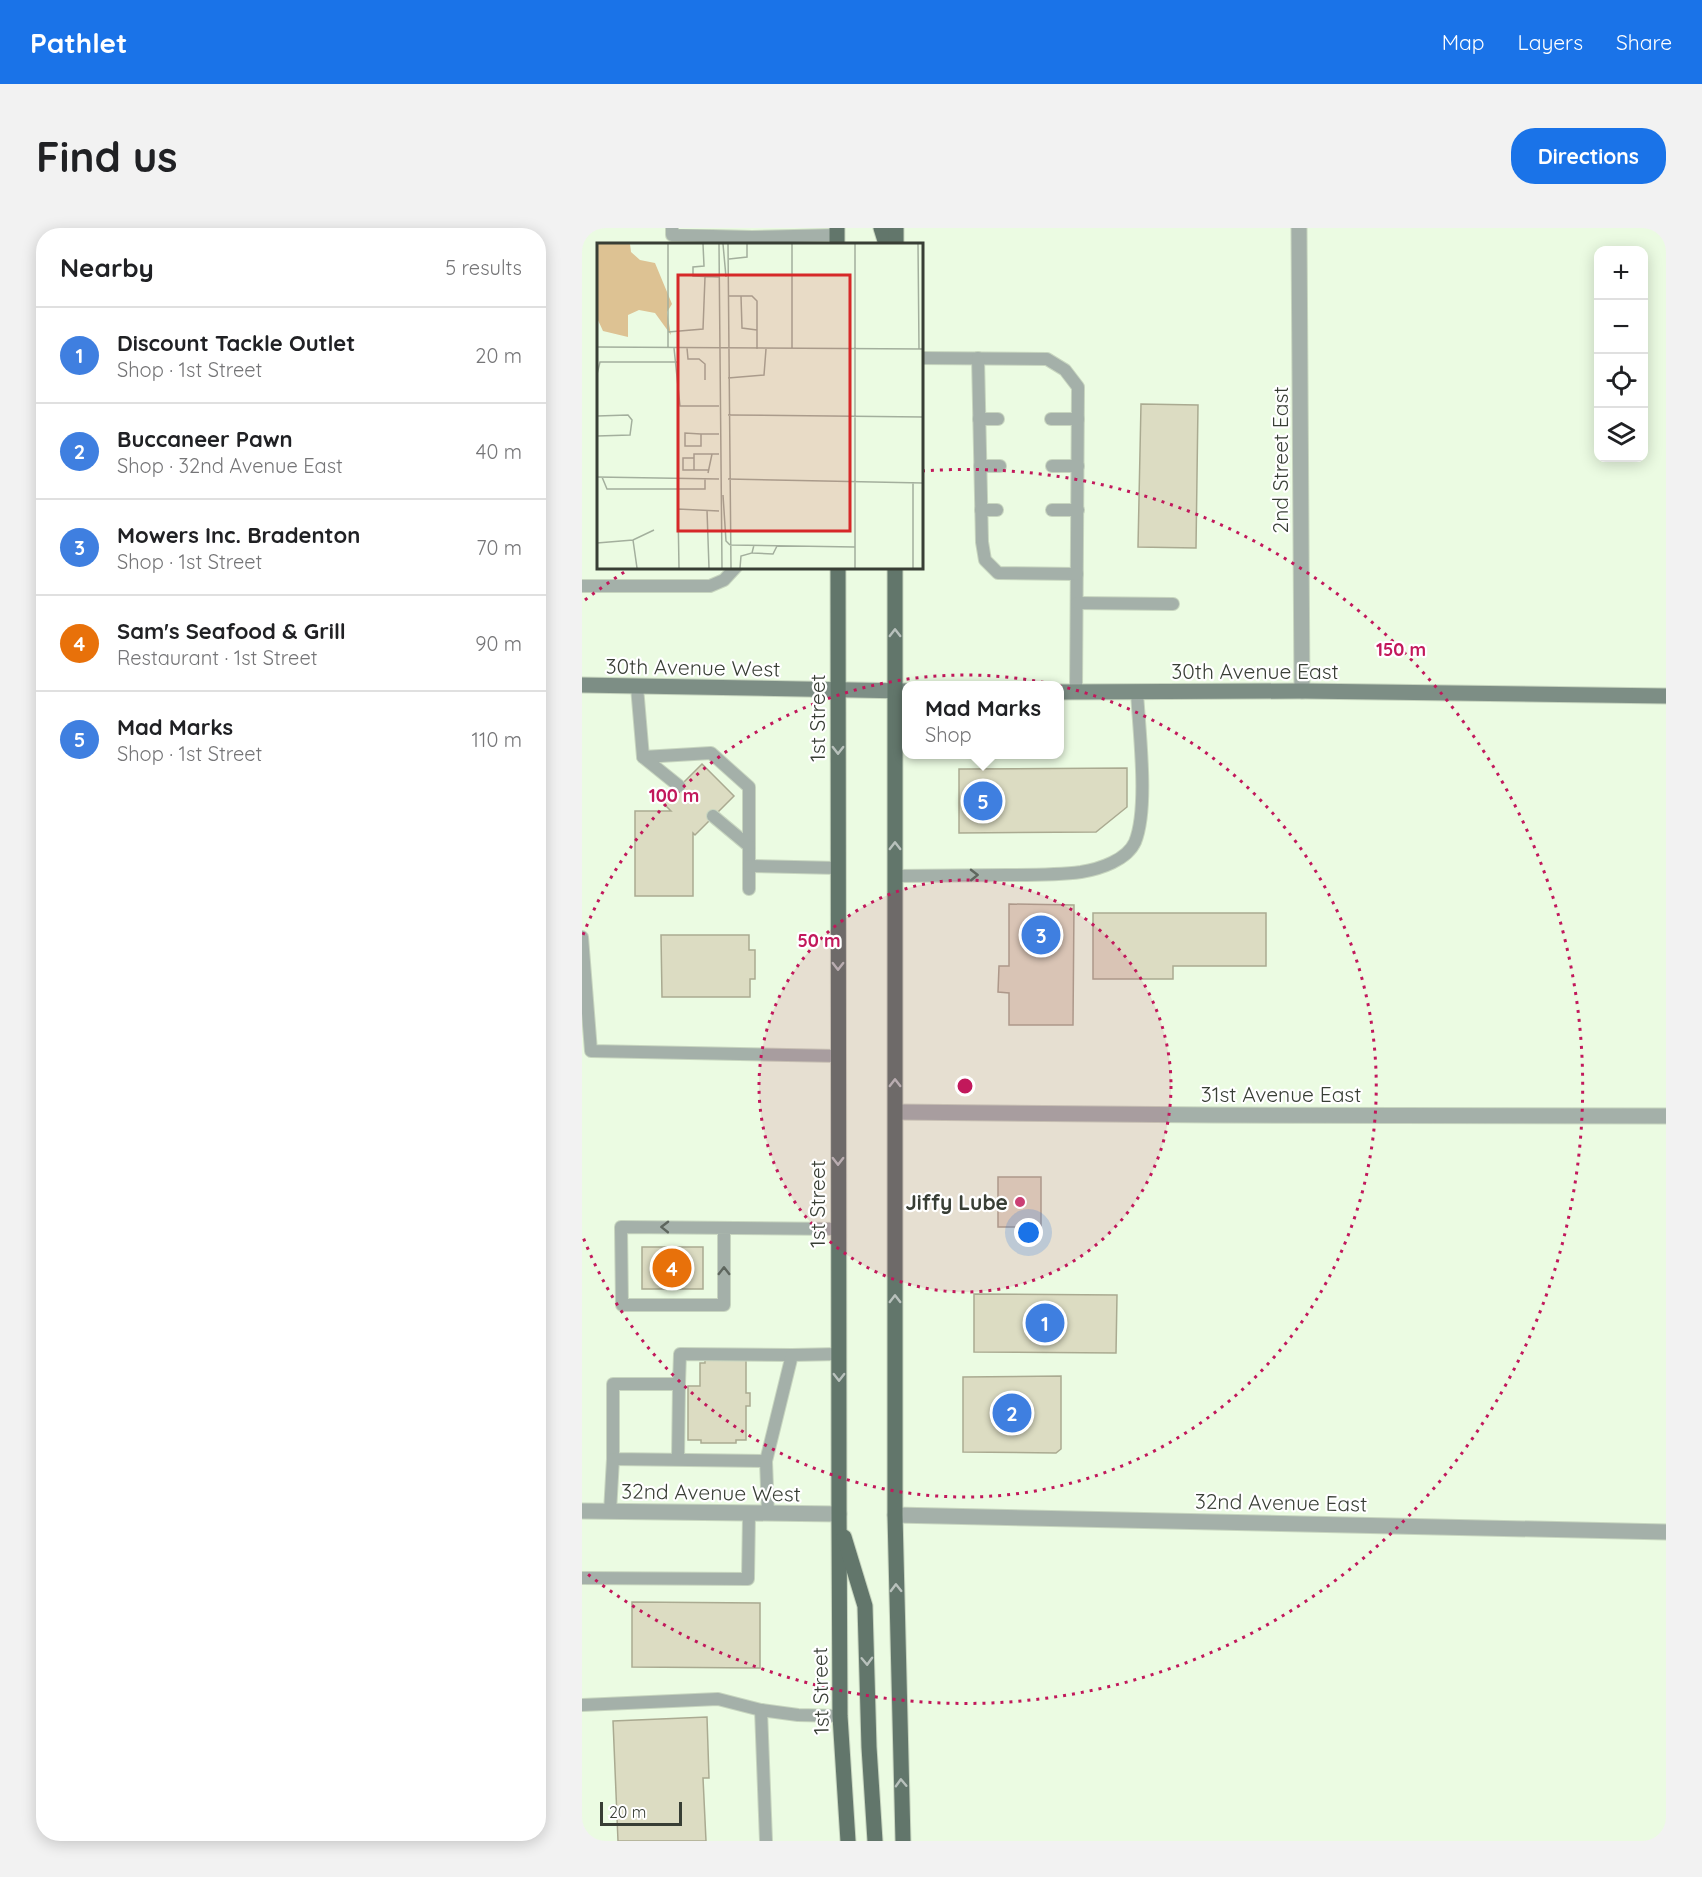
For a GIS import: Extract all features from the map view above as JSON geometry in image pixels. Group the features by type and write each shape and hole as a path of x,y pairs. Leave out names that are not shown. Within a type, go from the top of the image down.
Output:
{"main road":[{"path":"881,228 886,243"},
{"name":"1st Street","path":"838,568 840,1716 848,1841"},
{"path":"895,568 901,692 894,876 895,1515 903,1841"},
{"path":"839,1518 865,1606 869,1747 875,1841"}],"street":[{"name":"2nd Street East","path":"1299,228 1302,691"},
{"name":"30th Avenue West","path":"582,685 838,692"},
{"name":"30th Avenue East","path":"1064,692 1302,691 1666,696"},
{"path":"838,692 901,692"},
{"name":"31st Avenue East","path":"896,1112 1666,1116"},
{"name":"32nd Avenue West","path":"582,1511 768,1514 839,1518"},
{"name":"32nd Avenue East","path":"895,1515 1666,1532"}],"lane":[{"path":"672,228 672,235 752,241 837,236"},
{"path":"922,358 1047,359 1065,370 1078,387 1076,692"},
{"path":"978,358 982,542 985,560 998,573 1077,574"},
{"path":"979,419 998,419"},
{"path":"1051,419 1078,419"},
{"path":"980,466 1000,466"},
{"path":"1052,466 1078,466"},
{"path":"981,510 997,510"},
{"path":"1052,510 1078,510"},
{"path":"582,586 710,586 724,580 735,568"},
{"path":"1077,603 1173,604"},
{"path":"637,687 643,757 679,786"},
{"path":"894,876 1028,875 1082,872 1101,867 1124,856 1134,844 1141,823 1142,783 1137,692"},
{"path":"643,757 711,753 749,787 749,889"},
{"path":"713,816 749,846"},
{"path":"749,866 838,868"},
{"path":"582,938 591,1051 838,1056"},
{"path":"724,1228 724,1305 622,1305 621,1227 838,1229"},
{"path":"678,1459 680,1354 839,1354"},
{"path":"768,1514 766,1461 792,1355"},
{"path":"610,1512 614,1384 679,1384"},
{"path":"613,1459 766,1461"},
{"path":"582,1578 748,1579 749,1514"},
{"path":"582,1705 718,1700 761,1710 798,1715 840,1716"},
{"path":"761,1710 766,1841"}],"building":[{"path":"1141,404 1198,405 1196,548 1138,547"},
{"path":"702,764 734,796 695,835 693,833 693,896 635,896 635,811 671,811 663,803"},
{"path":"1127,768 1127,807 1096,832 959,833 959,769"},
{"path":"1009,904 1074,905 1073,1025 1009,1025 1009,993 998,992 999,966 1009,966"},
{"path":"1093,913 1266,913 1266,966 1173,966 1173,979 1093,979"},
{"path":"661,935 749,935 749,950 755,950 755,979 750,979 750,997 662,997"},
{"name":"Jiffy Lube","path":"998,1177 1041,1177 1041,1227 998,1227"},
{"path":"642,1247 703,1247 703,1289 642,1289"},
{"path":"974,1294 1117,1295 1116,1353 974,1352"},
{"path":"705,1359 746,1359 746,1393 750,1393 750,1406 746,1406 746,1440 736,1440 736,1443 701,1443 701,1440 688,1440 688,1386 700,1386 700,1363 705,1363"},
{"path":"1061,1376 1061,1449 1056,1453 963,1452 963,1377"},
{"path":"632,1602 760,1603 760,1668 632,1667"},
{"path":"707,1717 709,1778 703,1778 706,1841 618,1841 613,1721"}],"place":[{"name":"Mad Marks","path":"983,801"},
{"name":"Mowers Inc. Bradenton","path":"1041,935"},
{"name":"Jiffy Lube","path":"1020,1202"},
{"name":"Sam's Seafood & Grill","path":"672,1268"},
{"name":"Discount Tackle Outlet","path":"1045,1323"},
{"name":"Buccaneer Pawn","path":"1012,1413"}]}
